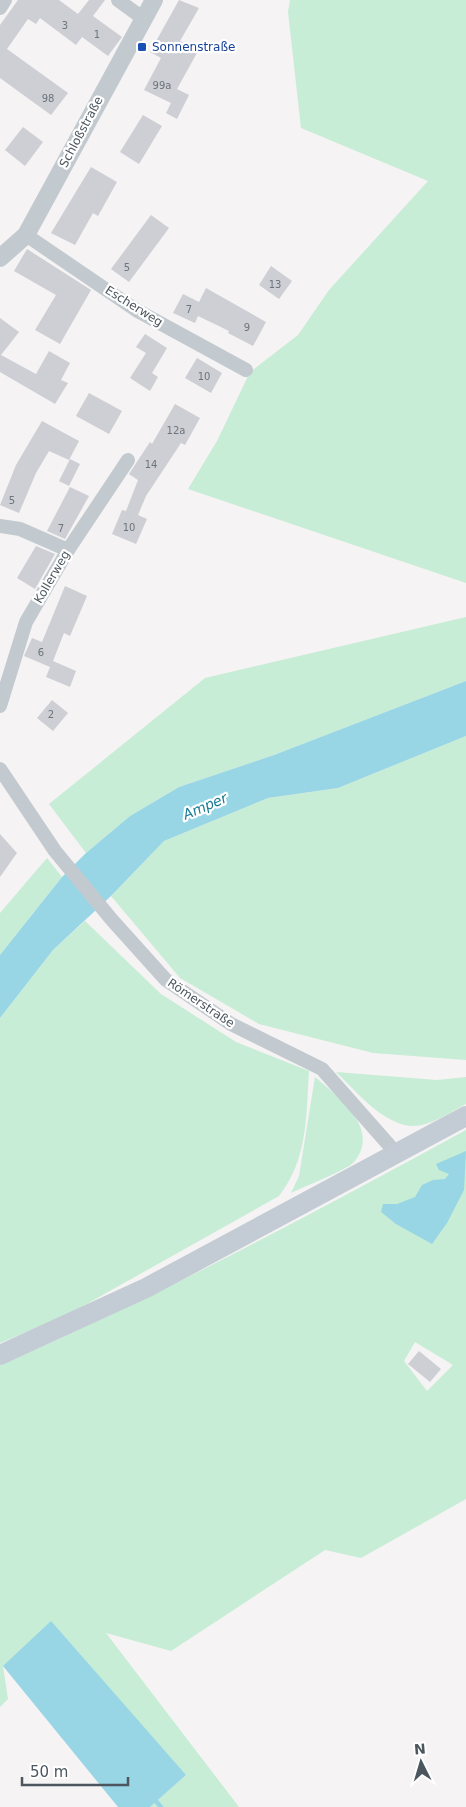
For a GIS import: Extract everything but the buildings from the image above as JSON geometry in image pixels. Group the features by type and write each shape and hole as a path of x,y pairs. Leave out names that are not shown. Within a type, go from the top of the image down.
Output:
{"main road":[{"path":"0,1355 146,1288 466,1116"}],"street":[{"path":"0,8 5,0"},
{"path":"118,0 144,19"},
{"name":"Schloßstraße","path":"0,258 26,235 154,0"},
{"name":"Escherweg","path":"26,235 136,310 246,370"},
{"name":"Kollerweg","path":"0,706 26,622 68,550 128,460"},
{"path":"0,526 20,529 68,550"},
{"name":"Römerstraße","path":"0,769 55,851 166,980 231,1024 322,1069 396,1153"}],"green space":[{"path":"290,0 466,0 466,583 188,489 217,441 250,372 298,335 329,290 428,181 301,128 288,12"},
{"path":"466,617 466,681 274,755 179,787 130,816 86,853 49,804 205,678"},
{"path":"466,736 466,1060 373,1053 259,1024 180,978 111,896 164,841 268,798 338,788"},
{"path":"47,858 62,877 0,955 0,913"},
{"path":"85,921 161,994 236,1042 309,1071 304,1136 296,1167 279,1196 67,1315 0,1343 0,1018 53,950"},
{"path":"336,1072 437,1080 466,1077 466,1104 426,1124 413,1126 402,1124 391,1120 371,1106"},
{"path":"315,1077 353,1114 360,1126 363,1137 361,1150 350,1165 291,1193 299,1176"},
{"path":"466,1130 466,1499 361,1558 325,1550 171,1651 106,1633 239,1807 150,1807 186,1775 3,1666 8,1699 0,1707 0,1365 119,1311 294,1223","holes":["415,1342 453,1365 427,1391 404,1361"]}],"water":[{"name":"Amper","path":"466,681 466,736 338,788 268,798 164,841 111,896 53,950 0,1018 0,955 62,877 86,853 130,816 179,787 274,755"},
{"path":"466,1151 464,1190 447,1223 432,1244 396,1224 381,1212 383,1204 397,1204 415,1197 422,1185 433,1180 445,1179 449,1174 439,1170 436,1164"},
{"path":"51,1621 186,1775 150,1807 118,1807 3,1666"}],"waterway":[{"path":"154,1799 161,1807"}],"place":[{"name":"Sonnenstraße","path":"142,47"}]}
